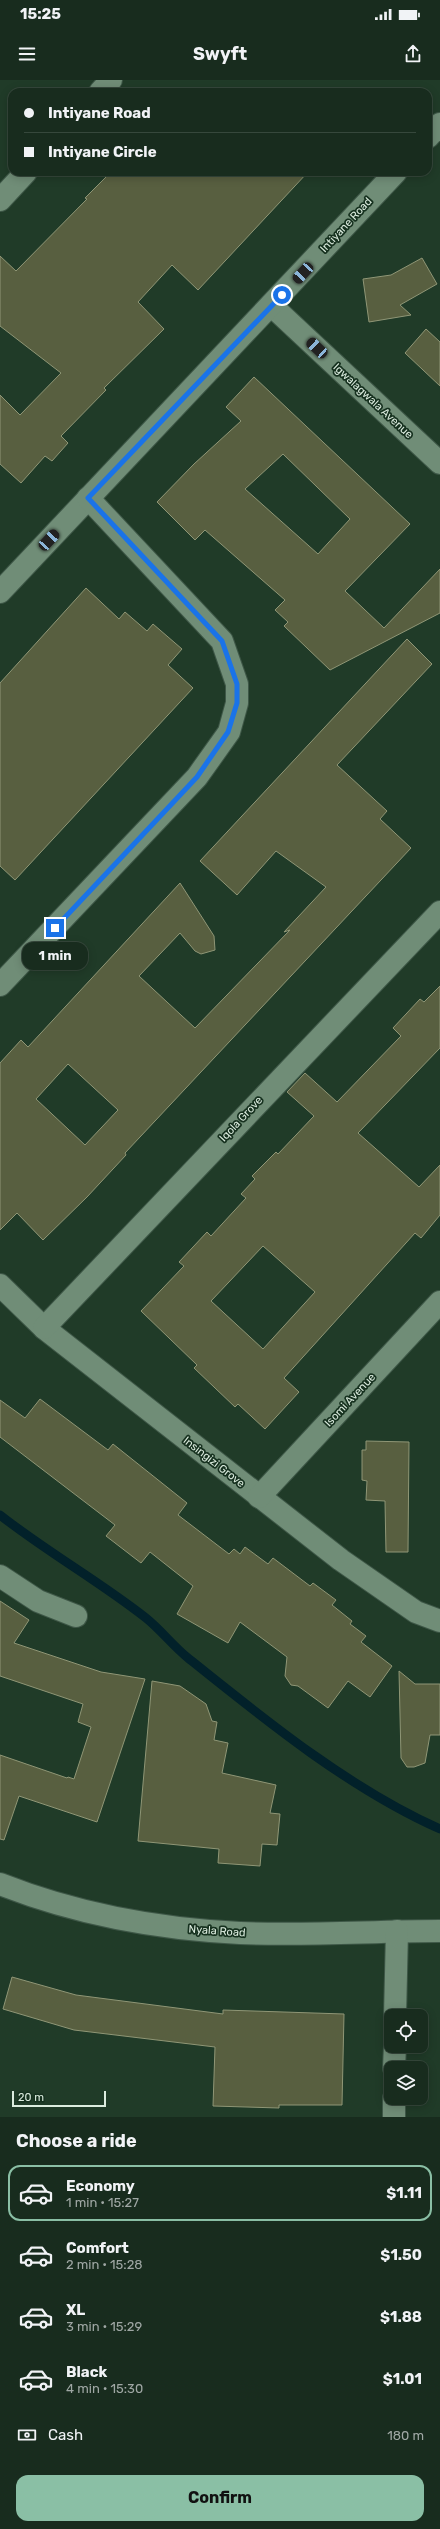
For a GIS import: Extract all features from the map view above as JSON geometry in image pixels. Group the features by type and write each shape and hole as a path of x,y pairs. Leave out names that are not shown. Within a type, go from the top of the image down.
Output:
{"street":[{"path":"104,88 111,80"},
{"path":"432,133 440,124"},
{"path":"0,200 22,176"},
{"name":"Intiyane Road","path":"0,592 272,306 392,176"},
{"name":"Igwalagwala Avenue","path":"272,306 440,463"},
{"path":"0,985 197,777 228,732 237,703 237,684 222,641 88,498"},
{"name":"Iqola Grove","path":"44,1328 392,960 440,912"},
{"name":"Insingizi Grove","path":"0,1285 44,1328 347,1565 416,1612 440,1621"},
{"name":"Isomi Avenue","path":"259,1497 440,1302"},
{"path":"0,1576 38,1601 76,1616"},
{"name":"Nyala Road","path":"0,1884 75,1908 130,1920 185,1929 257,1933 440,1931"},
{"path":"395,2009 397,1931"},
{"path":"394,2105 394,2117"}],"building":[{"path":"107,176 304,176 198,290 172,265 138,302 164,329 104,388 106,390 61,436 68,443 52,461 45,456 21,483 0,464 0,395 20,415 61,373 0,326 0,256 16,271 87,199 85,198"},
{"path":"422,258 437,284 400,305 411,315 369,322 363,279 391,275"},
{"path":"426,329 440,342 440,386 405,353"},
{"path":"254,377 410,524 345,591 384,628 440,569 440,613 330,670 284,626 288,622 275,610 285,600 205,530 195,540 157,502 194,464 241,421 226,407","holes":["283,454 350,519 318,554 245,489"]},
{"path":"86,588 119,619 125,612 147,631 153,624 182,649 168,665 193,688 15,880 0,866 0,683"},
{"path":"407,639 432,664 337,765 387,811 380,819 411,848 125,1153 126,1155 87,1197 43,1240 17,1213 0,1230 0,1063 21,1040 28,1047 180,883 214,936 215,950 201,954 195,951 180,933 139,976 195,1028 290,930 284,932 326,887 276,851 237,895 200,861","holes":["68,1064 118,1110 85,1145 36,1099"]},
{"path":"440,986 440,1048 358,1133 419,1187 440,1165 440,1215 421,1238 415,1233 284,1378 299,1392 265,1429 238,1404 235,1407 194,1368 197,1365 141,1311 184,1266 179,1262 207,1232 211,1236 246,1198 241,1194 255,1179 252,1176 276,1152 278,1154 314,1116 287,1092 305,1073 337,1102 401,1036 393,1028 420,999 424,1002","holes":["263,1246 315,1292 263,1349 211,1301"]},
{"path":"40,1399 108,1450 113,1444 187,1503 178,1515 229,1554 234,1549 240,1554 245,1547 268,1564 273,1558 310,1586 313,1583 336,1600 332,1605 352,1621 350,1624 366,1636 361,1642 392,1666 370,1697 348,1681 328,1708 298,1686 291,1685 285,1676 287,1657 240,1622 228,1643 177,1614 193,1586 150,1552 141,1563 106,1536 115,1525 0,1437 0,1400 25,1418"},
{"path":"366,1441 409,1442 408,1552 386,1552 385,1501 366,1500 367,1481 362,1480 362,1450 366,1450"},
{"path":"0,1601 29,1620 14,1643 101,1672 145,1679 97,1822 19,1796 4,1840 0,1839 0,1755 67,1778 74,1779 91,1727 78,1722 83,1704 0,1676"},
{"path":"399,1671 415,1684 440,1684 440,1735 430,1735 425,1763 414,1767 407,1767 401,1758"},
{"path":"152,1681 180,1686 206,1704 212,1721 217,1722 214,1740 228,1743 222,1773 276,1785 270,1813 280,1814 277,1845 262,1844 260,1866 218,1863 219,1849 138,1841"},
{"path":"12,1977 76,1995 223,2014 223,2010 344,2014 342,2105 279,2105 279,2108 213,2106 215,2047 74,2030 3,2009"}],"waterway":[{"path":"0,1515 36,1542 128,1604 146,1618 188,1658 309,1752 373,1794 406,1813 440,1829"}],"route":[{"path":"55,928 197,777 228,732 235,714 237,703 237,684 232,665 222,641 88,498 282,295"}]}
